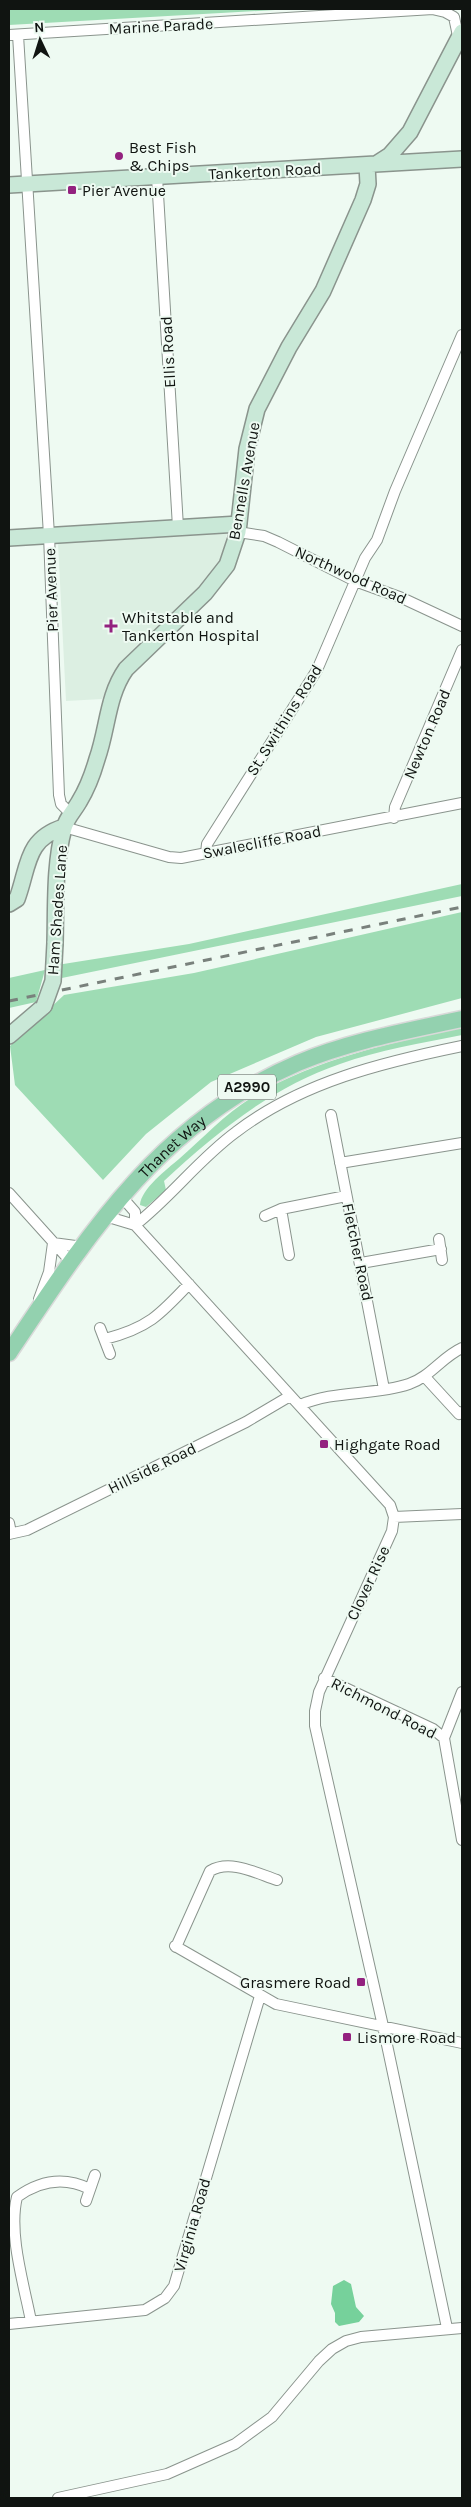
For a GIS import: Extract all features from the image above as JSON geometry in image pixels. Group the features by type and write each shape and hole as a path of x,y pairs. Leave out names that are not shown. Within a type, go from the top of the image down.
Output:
{"main road":[{"name":"Thanet Way","path":"9,1353 31,1319 121,1196 159,1154 193,1124 247,1087 298,1063 352,1044 462,1019"}],"street":[{"name":"Marine Parade","path":"14,35 433,9 454,17 460,34"},
{"path":"371,165 390,155 410,132 460,34"},
{"name":"Pier Avenue","path":"14,35 28,184 49,535 59,795 67,820"},
{"path":"410,132 411,148 416,154 429,161"},
{"name":"Tankerton Road","path":"9,185 462,159"},
{"name":"Bennells Avenue","path":"67,820 79,803 98,758 110,699 118,680 142,652 218,579 227,565 238,528 247,449 258,409 289,347 323,291 363,200 371,165"},
{"name":"Ellis Road","path":"157,177 178,527"},
{"name":"St. Swithins Road","path":"206,853 207,844 318,670 365,558 377,540 395,490 462,335"},
{"name":"Northwood Road","path":"9,538 178,527 238,528 278,542 355,581 402,598 462,626"},
{"name":"Newton Road","path":"394,818 395,807 462,650"},
{"name":"Swalecliffe Road","path":"67,820 170,857 181,858 394,818 462,803"},
{"path":"9,904 17,899 29,857 35,845 44,836 67,820"},
{"name":"Ham Shades Lane","path":"9,1036 44,1006 53,981 61,842 67,820"},
{"path":"135,1225 201,1162 236,1132 282,1103 332,1081 380,1064 462,1046"},
{"name":"Fletcher Road","path":"332,1115 384,1390"},
{"path":"340,1162 462,1143"},
{"path":"9,1193 72,1263"},
{"path":"121,1196 135,1212 135,1225"},
{"path":"265,1216 281,1209 346,1196"},
{"path":"281,1209 289,1255"},
{"path":"105,1216 135,1225 390,1505 394,1517 462,1514"},
{"path":"53,1243 83,1247"},
{"path":"31,1319 50,1272 53,1243"},
{"path":"361,1263 440,1244 442,1260"},
{"path":"105,1339 136,1328 158,1317 190,1284"},
{"path":"100,1328 110,1354"},
{"path":"300,1405 329,1395 384,1390 409,1384 425,1377 454,1352 462,1348"},
{"path":"425,1377 459,1414 462,1412"},
{"name":"Hillside Road","path":"9,1530 27,1530 246,1422 290,1396"},
{"name":"Clover Rise","path":"383,2026 315,1726 315,1711 324,1678 392,1531 394,1517"},
{"name":"Richmond Road","path":"324,1678 433,1729 444,1738"},
{"name":"Richmond Road","path":"462,1692 444,1738 462,1840"},
{"path":"277,1880 242,1868 218,1866 210,1871 175,1947 276,2004 462,2043"},
{"name":"Virginia Road","path":"9,2324 145,2310 165,2298 174,2286 260,1996"},
{"path":"383,2026 448,2328"},
{"path":"86,2201 94,2175"},
{"path":"31,2321 16,2244 13,2196 39,2184 55,2180 70,2182 90,2189"},
{"path":"58,2498 166,2474 235,2444 272,2417 319,2361 346,2341 361,2337 462,2328"}],"shaded area":[{"path":"9,9 292,9 9,25"},
{"name":"Whitstable and Tankerton Hospital","path":"227,533 224,550 216,569 180,610 140,642 127,656 114,674 102,699 66,701 58,543"},
{"path":"462,884 462,896 57,979 57,965 189,944"},
{"path":"462,912 462,998 316,1037 211,1082 146,1134 103,1180 15,1085 10,1046 64,995 194,973"},
{"path":"45,970 36,1002 9,1008 9,978"},
{"path":"462,1027 462,1035 401,1047 355,1059 291,1085 268,1098 225,1129 164,1181 166,1190 146,1207 140,1205 145,1192 155,1180 214,1127 241,1104 276,1084 327,1062 380,1046"},
{"path":"344,2280 351,2284 356,2307 364,2316 359,2322 339,2326 335,2322 335,2313 331,2304 333,2286"}],"railway":[{"path":"9,1001 462,907"}],"place":[{"name":"Best Fish & Chips","path":"119,156"},
{"name":"Pier Avenue","path":"72,190"},
{"name":"Whitstable and Tankerton Hospital","path":"111,626"},
{"name":"Highgate Road","path":"324,1444"},
{"name":"Grasmere Road","path":"361,1982"},
{"name":"Lismore Road","path":"347,2037"}]}
